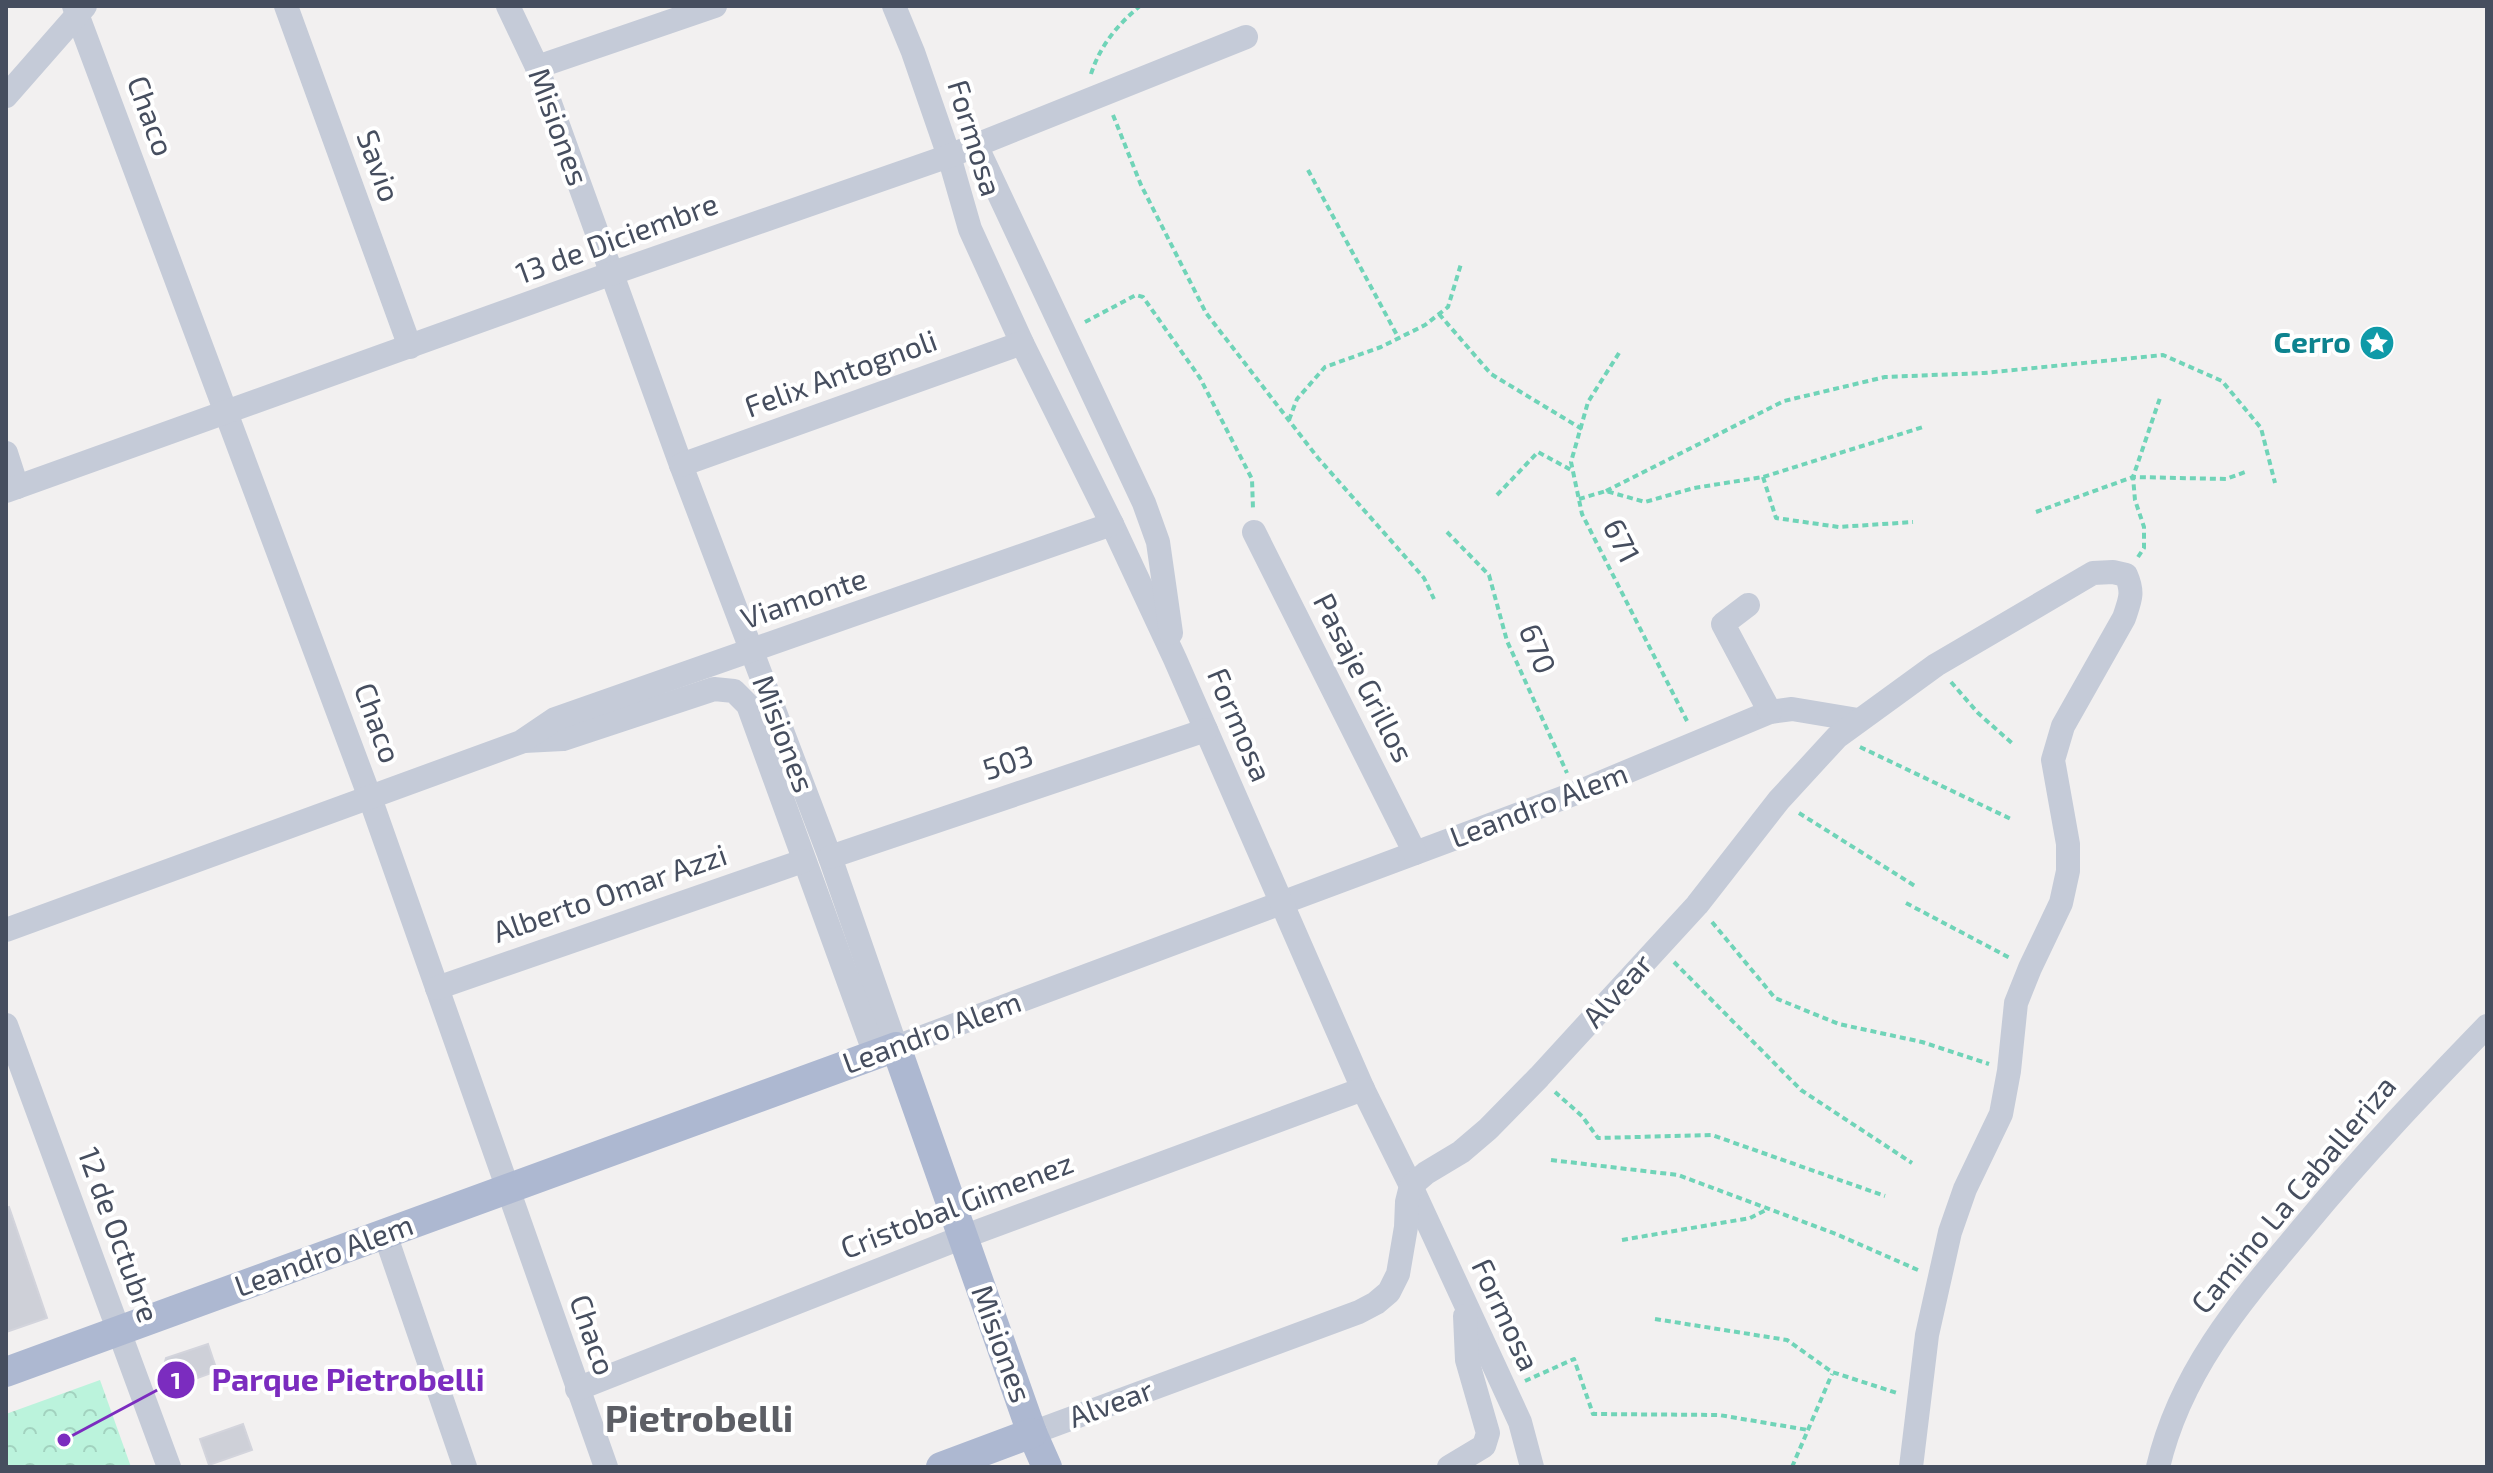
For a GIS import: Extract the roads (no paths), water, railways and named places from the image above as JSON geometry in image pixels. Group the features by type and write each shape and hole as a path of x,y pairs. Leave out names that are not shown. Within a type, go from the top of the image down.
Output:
{"main road":[{"name":"Leandro Alem","path":"6,1372 885,1051"},
{"name":"Misiones","path":"885,1051 963,1237 1032,1433 1047,1467"},
{"name":"Alvear","path":"941,1467 1032,1433"}],"street":[{"name":"Savio","path":"286,6 410,347"},
{"name":"Misiones","path":"508,6 537,67 610,274 830,857 885,1051"},
{"path":"537,67 715,6"},
{"name":"Formosa","path":"894,6 949,156 970,229 1175,659 1363,1089 1520,1422 1532,1467"},
{"path":"6,96 79,9"},
{"name":"Chaco","path":"79,9 369,795 606,1467"},
{"name":"13 de Diciembre","path":"12,489 949,156 1246,37"},
{"path":"976,145 1144,503 1158,542 1175,659"},
{"name":"Felix Antognoli","path":"681,465 1022,343"},
{"path":"6,453 12,489"},
{"name":"Viamonte","path":"6,930 521,742 555,719 1112,524"},
{"name":"Pasaje Grillos","path":"1254,532 1415,853"},
{"name":"Alvear","path":"1032,1433 1359,1312 1376,1303 1389,1292 1398,1274 1411,1186 1470,1144 1539,1077 1697,905 1779,800 1837,737 1936,665 2093,573 2126,575 2131,587 2124,618 2063,726 2053,760 2068,844 2068,871 2061,903 2016,1003 2001,1114 1965,1189 1950,1232 1927,1335 1911,1467"},
{"path":"1748,605 1723,624 1770,712"},
{"name":"Viamonte","path":"521,742 563,739 714,689 734,691"},
{"name":"Misiones","path":"734,691 748,705 803,861 885,1051"},
{"name":"Leandro Alem","path":"885,1051 1576,793 1770,712 1792,709 1858,720"},
{"name":"503","path":"830,857 1206,730"},
{"name":"Alberto Omar Azzi","path":"437,988 803,861"},
{"name":"12 de Octubre","path":"6,1025 169,1467"},
{"name":"Camino La Caballeriza","path":"2158,1467 2176,1410 2197,1367 2236,1306 2346,1176 2487,1026"},
{"name":"Cristobal Gimenez","path":"577,1389 963,1237 1363,1089"},
{"path":"385,1234 465,1467"},
{"path":"1449,1467 1484,1446 1488,1433 1467,1360 1465,1306"}],"place":[{"name":"Cerro","path":"2377,343"},
{"name":"Parque Pietrobelli","path":"64,1440"}],"district":[{"name":"Pietrobelli","path":"699,1419"}]}
